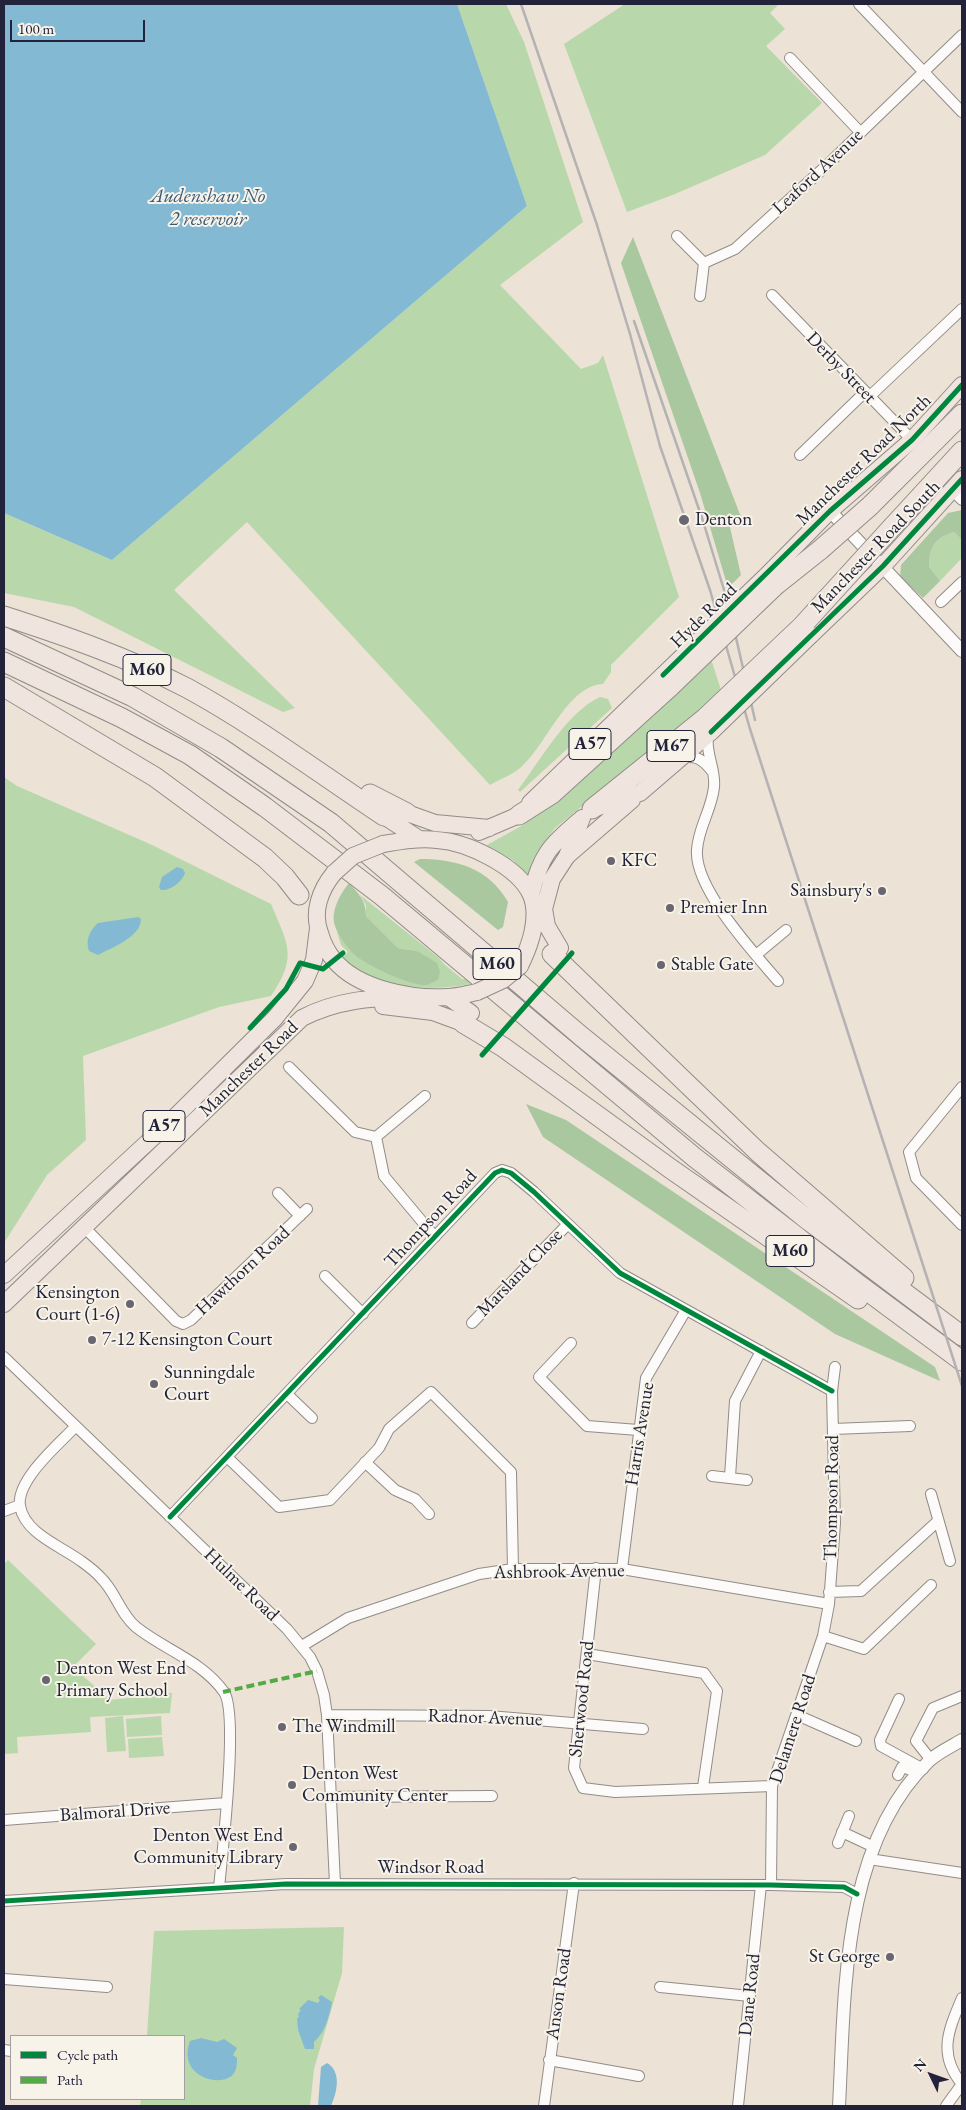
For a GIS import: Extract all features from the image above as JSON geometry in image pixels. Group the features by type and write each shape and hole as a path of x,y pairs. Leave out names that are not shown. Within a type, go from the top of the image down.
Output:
{"highway":[{"name":"M67","path":"519,815 552,794 667,680 870,506 962,414"},
{"name":"M67","path":"587,814 708,729 962,451"},
{"name":"M60","path":"4,616 90,646 177,684 225,710 384,816"},
{"name":"M60","path":"4,637 133,696 221,748 331,823 625,1071 809,1220 962,1336"},
{"name":"M60","path":"4,662 122,718 190,755 265,806 382,896 694,1156 962,1361"},
{"path":"4,688 155,777 265,858 299,895"},
{"name":"M60","path":"280,746 407,814"},
{"name":"M60","path":"556,951 571,972 758,1152 962,1327"},
{"name":"M60","path":"467,1018 502,1047 671,1169 865,1304 940,1345"}],"main road":[{"name":"Manchester Road North","path":"765,577 830,511 912,440 962,385"},
{"name":"Manchester Road South","path":"708,729 811,635 959,490"},
{"name":"Hyde Road","path":"667,680 765,577"},
{"path":"567,856 683,757 708,729"},
{"path":"556,951 541,936 531,895 537,871 545,854 555,840 587,814 640,794"},
{"path":"407,814 435,823 489,828"},
{"path":"556,951 547,926 544,910 552,879 567,856 587,814"},
{"path":"440,840 489,828 519,815"},
{"path":"384,816 419,839"},
{"name":"Manchester Road","path":"4,1275 168,1123 275,1018 307,976 314,960 317,922 325,884 334,874 353,856 383,844 419,839 440,840"},
{"path":"440,840 480,852 500,863 515,876 531,895"},
{"path":"299,895 317,922 330,954 346,972 377,987 414,996 448,998 477,992 503,980 520,966 528,950 534,913"},
{"name":"Manchester Road","path":"4,1304 302,1018 323,1007 368,998 414,996"},
{"path":"448,998 467,1018"},
{"path":"253,1064 270,1056 317,1018 342,1010 367,1006 413,1009 467,1018"}],"street":[{"path":"859,4 962,112"},
{"name":"Leaford Avenue","path":"704,263 735,249 826,166 962,35"},
{"path":"790,58 860,132"},
{"path":"678,236 704,263 700,296"},
{"name":"Derby Street","path":"772,295 912,440"},
{"path":"800,455 962,311"},
{"path":"830,511 962,651"},
{"path":"941,602 962,582"},
{"path":"708,729 706,745 714,774 714,788 696,853 710,893 756,955 778,981"},
{"path":"683,757 694,757 703,760 714,774"},
{"path":"756,955 786,930"},
{"path":"289,1067 355,1132 376,1137"},
{"path":"962,1087 909,1152 916,1178 962,1225"},
{"path":"376,1137 425,1096"},
{"path":"376,1137 384,1176 435,1237"},
{"name":"Thompson Road","path":"170,1517 495,1173 502,1170 511,1173 620,1273 832,1391"},
{"name":"Hawthorn Road","path":"85,1228 176,1321 184,1324 191,1320 304,1213 278,1194"},
{"name":"Marsland Close","path":"472,1323 568,1224"},
{"path":"325,1276 363,1314"},
{"name":"Harris Avenue","path":"622,1569 646,1378 686,1310"},
{"path":"570,1343 539,1377 587,1426 638,1430"},
{"path":"730,1477 735,1401 761,1351"},
{"name":"Hulme Road","path":"4,1357 302,1646 320,1680 327,1715 335,1884"},
{"name":"Thompson Road","path":"828,1604 835,1523 832,1391 835,1367"},
{"path":"227,1457 279,1507 330,1500 379,1448 388,1429 431,1392 511,1472 513,1569"},
{"path":"287,1394 312,1418"},
{"path":"833,1429 910,1426"},
{"path":"75,1427 31,1474 23,1491 20,1505 28,1521 42,1537 79,1560 102,1578 135,1626 193,1662 225,1694 230,1730 219,1888"},
{"path":"365,1462 395,1490 415,1499 428,1514"},
{"path":"712,1476 747,1480"},
{"path":"931,1494 950,1561"},
{"path":"4,1511 20,1505"},
{"path":"829,1592 861,1591 938,1521"},
{"name":"Sherwood Road","path":"596,1568 574,1768 583,1788 615,1792 703,1787 772,1786"},
{"name":"Ashbrook Avenue","path":"302,1646 348,1618 479,1574 513,1569 622,1569 828,1604"},
{"path":"823,1636 864,1649 931,1585"},
{"name":"Delamere Road","path":"766,1885 772,1786 823,1636 828,1604"},
{"path":"587,1654 704,1673 717,1691 703,1787"},
{"path":"924,1768 916,1741 933,1708 962,1696"},
{"path":"899,1700 880,1740 881,1746 924,1768"},
{"name":"Radnor Avenue","path":"327,1715 489,1716 579,1722 643,1729"},
{"path":"797,1715 856,1741"},
{"path":"839,2106 846,1987 858,1894 872,1853 886,1821 924,1768 962,1740"},
{"path":"898,1775 905,1766 924,1768"},
{"path":"331,1797 492,1796"},
{"name":"Balmoral Drive","path":"4,1820 226,1803"},
{"path":"838,1844 849,1816"},
{"path":"842,1832 872,1853 962,1873"},
{"name":"Windsor Road","path":"4,1901 286,1884 574,1883 766,1885 844,1887 858,1894"},
{"name":"Anson Road","path":"544,2106 574,1883"},
{"name":"Dane Road","path":"738,2106 750,1996 766,1885"},
{"path":"4,1979 107,1987"},
{"path":"660,1987 750,1996"},
{"path":"946,2106 962,2084 955,2076 946,2050 947,2034 962,1998"},
{"path":"550,2060 639,2076"}],"green space":[{"path":"457,4 506,4 524,42 583,222 500,285 581,369 598,363 603,355 679,597 611,665 611,672 603,684 590,687 567,706 530,758 520,768 490,785 247,522 174,590 295,708 283,712 74,607 4,593 4,513 112,560 527,206"},
{"path":"625,4 779,4 770,13 785,29 766,46 822,103 765,155 675,194 627,212 564,44"},
{"path":"633,237 741,517 729,523 741,575 728,588 700,493 621,263"},
{"path":"962,510 962,540 954,532 942,537 934,544 929,567 940,581 923,598 900,577 901,565 948,513"},
{"path":"954,532 962,540 962,558 940,581 929,568 932,549 938,540"},
{"path":"710,656 722,693 555,828 542,846 529,880 514,861 487,845 523,825 543,810"},
{"path":"600,697 608,699 612,708 520,792 518,790 565,725 588,704"},
{"path":"4,777 17,786 150,844 271,904 288,950 285,971 271,996 219,1007 83,1056 86,1140 47,1175 4,1243"},
{"path":"420,859 433,859 459,864 481,873 491,881 508,902 503,927 498,930 414,862"},
{"path":"349,883 359,894 366,911 366,916 398,948 417,951 437,963 440,972 438,980 427,985 411,983 379,969 352,952 339,934 334,921 337,903"},
{"path":"360,895 439,958 462,979 468,979 470,984 436,988 403,985 371,976 342,958 348,952 341,945 335,925 351,948 369,963 416,984 417,951 398,948 366,916 366,905"},
{"path":"526,1104 566,1120 935,1367 940,1381 835,1334 543,1137"},
{"path":"8,1560 96,1644 73,1667 110,1700 172,1693 170,1713 90,1717 91,1732 17,1737 18,1753 5,1754 4,1564"},
{"path":"123,1716 126,1751 107,1752 105,1718"},
{"path":"161,1716 162,1735 127,1737 126,1719"},
{"path":"162,1737 164,1756 129,1758 128,1739"},
{"path":"344,1927 342,1973 314,2069 310,2106 140,2106 141,2100 185,2100 185,2035 147,2035 154,1931"}],"water":[{"name":"Audenshaw No 2 reservoir","path":"4,4 457,4 527,206 112,560 4,513"},
{"path":"177,867 183,869 185,873 181,880 172,887 161,890 159,887 162,877"},
{"path":"138,917 141,919 140,925 124,941 98,955 89,951 89,936 98,923"},
{"path":"321,1995 332,2002 328,2019 321,2034 314,2042 314,2049 305,2049 298,2030 297,2018 301,2010 299,2009 308,2000 318,2003 320,2000 318,1998"},
{"path":"201,2038 217,2042 224,2039 237,2048 233,2055 237,2058 236,2068 229,2078 212,2080 195,2072 187,2054 190,2041"},
{"path":"327,2063 335,2072 337,2083 335,2095 331,2106 318,2106 321,2067"}],"railway":[{"path":"521,4 597,225 630,334 660,446 710,590 750,729 962,1386"},
{"path":"634,321 703,521 728,603 755,720"}],"marked path":[{"path":"223,1692 317,1671"}],"cycle path":[{"path":"663,675 830,511 912,440 962,385"},
{"path":"711,732 883,566 962,479"},
{"path":"250,1028 286,989 300,963 323,969 343,953"},
{"path":"482,1055 572,953"},
{"path":"170,1517 495,1173 502,1170 511,1173 534,1192 620,1273 832,1391"},
{"path":"4,1901 286,1884 771,1885 844,1887 857,1894"}],"place":[{"name":"Denton","path":"684,520"},
{"name":"KFC","path":"611,861"},
{"name":"Sainsbury's","path":"882,891"},
{"name":"Premier Inn","path":"670,908"},
{"name":"Stable Gate","path":"661,965"},
{"name":"Kensington Court (1-6)","path":"130,1304"},
{"name":"7-12 Kensington Court","path":"92,1340"},
{"name":"Sunningdale Court","path":"154,1384"},
{"name":"Denton West End Primary School","path":"46,1680"},
{"name":"The Windmill","path":"282,1727"},
{"name":"Denton West Community Center","path":"292,1785"},
{"name":"Denton West End Community Library","path":"293,1847"},
{"name":"St George","path":"890,1957"}]}
